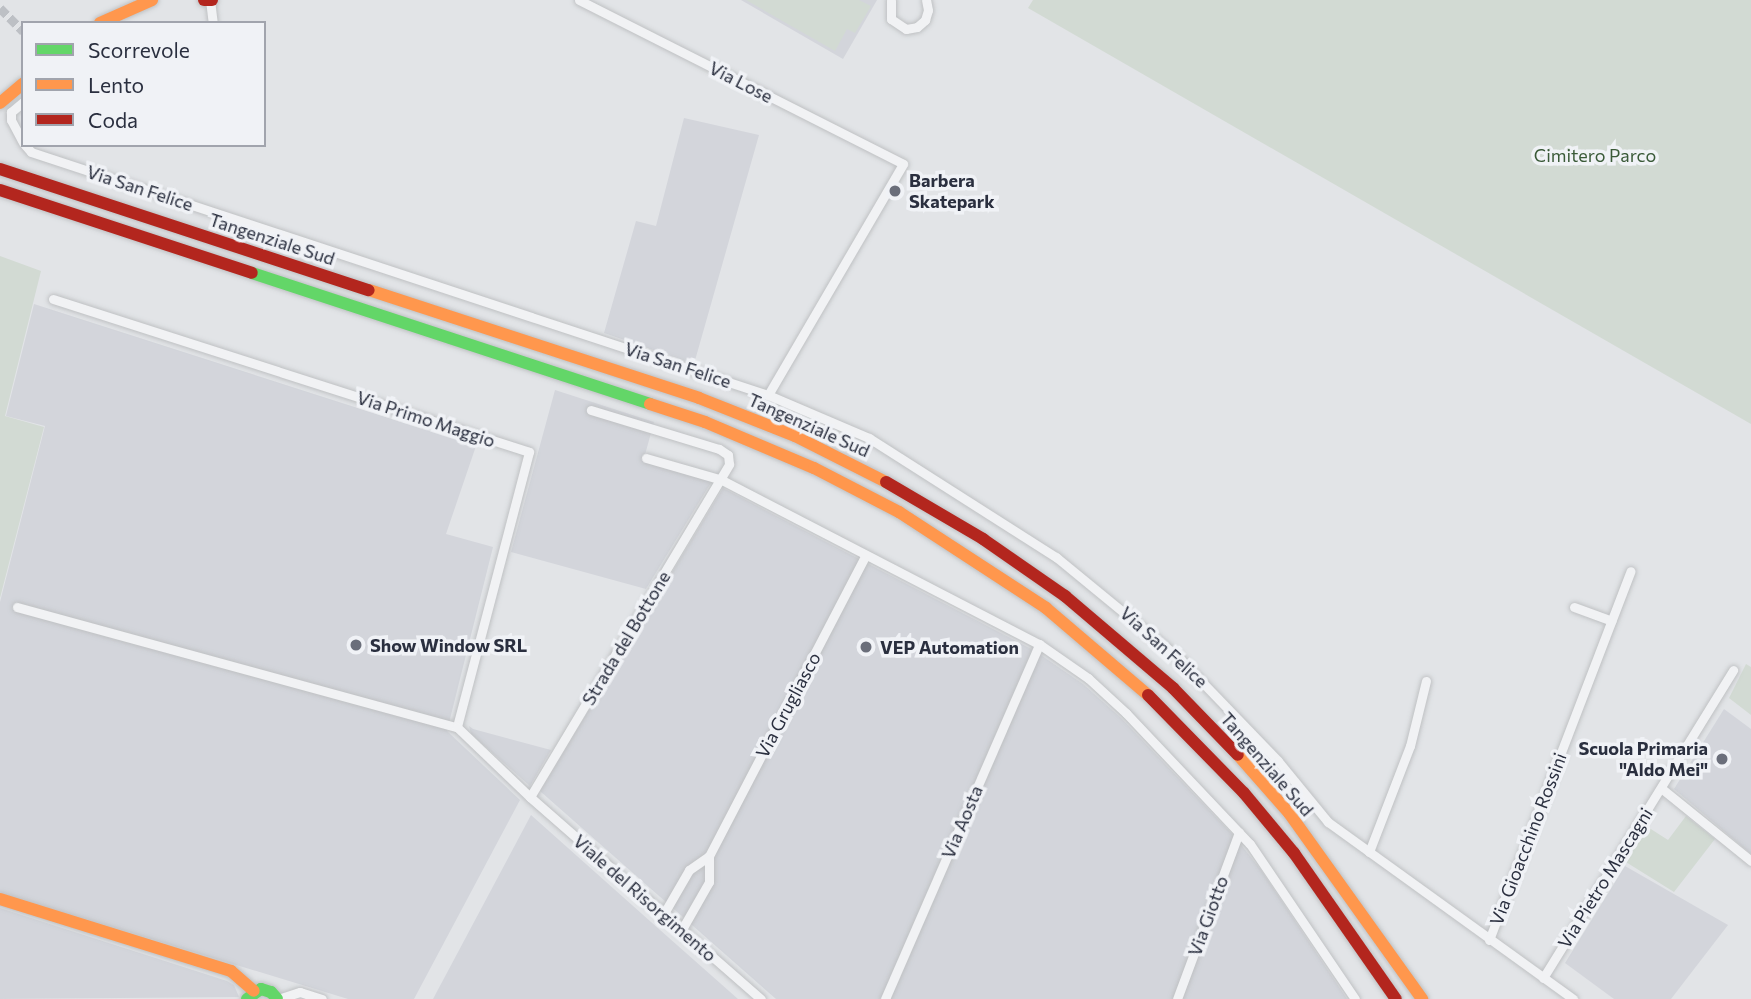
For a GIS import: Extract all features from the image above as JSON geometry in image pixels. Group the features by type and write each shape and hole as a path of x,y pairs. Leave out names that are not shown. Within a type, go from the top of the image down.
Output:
{"main road":[{"path":"104,21 142,2 152,0"},
{"path":"204,0 211,0"},
{"path":"0,103 21,87"},
{"name":"Tangenziale Sud","path":"0,169 699,398 795,436 909,493 984,539 1065,596 1173,688 1234,750 1289,813 1422,999"},
{"name":"Tangenziale Sud","path":"0,190 705,422 804,464 899,512 980,562 1045,608 1126,675 1188,733 1294,853 1396,999"},
{"path":"0,899 231,971 242,977 250,995 265,989 278,999"}],"street":[{"path":"211,0 214,21"},
{"name":"Via Lose","path":"579,0 903,163 768,395"},
{"path":"891,0 891,19 906,29 917,27 925,20 928,10 926,0"},
{"name":"Via San Felice","path":"21,104 11,112 10,120 21,139"},
{"name":"Via San Felice","path":"27,147 31,152 768,395 869,438 1056,557 1180,659 1279,761 1328,822 1573,999"},
{"name":"Via Primo Maggio","path":"53,299 529,452 457,727"},
{"path":"591,410 725,452 729,464 722,480"},
{"path":"646,458 722,480 1039,644 1088,678 1126,713 1239,832 1267,866 1355,999"},
{"name":"Strada del Bottone","path":"530,797 722,480"},
{"name":"Via Grugliasco","path":"681,931 709,882 709,856 866,555"},
{"name":"Via Gioacchino Rossini","path":"1489,940 1631,571"},
{"path":"17,607 457,727 530,797"},
{"path":"1574,607 1612,621"},
{"name":"Via Aosta","path":"885,999 1039,644"},
{"name":"Via Pietro Mascagni","path":"1544,978 1733,670"},
{"path":"1369,852 1410,746 1426,681"},
{"path":"1661,788 1751,861"},
{"name":"Viale del Risorgimento","path":"530,797 761,999"},
{"name":"Via Giotto","path":"1177,999 1239,832"},
{"name":"Via Grugliasco","path":"663,915 688,870 709,856"},
{"name":"Via San Felice","path":"1559,989 1564,999"},
{"path":"278,999 300,992 322,999"}],"shaded area":[{"path":"741,0 877,0 843,59"},
{"path":"684,118 759,135 694,364 604,333 636,221 656,226"},
{"path":"34,304 476,446 446,534 493,547 447,731 520,800 414,999 348,999 0,893 0,602 45,426 6,416"},
{"path":"555,390 654,422 643,462 712,481 646,589 511,552"},
{"path":"723,488 1035,651 1083,684 1121,718 1234,836 1261,870 1347,999 776,999 540,791"},
{"name":"Scuola Primaria \"Aldo Mei\"","path":"1724,709 1751,729 1751,854 1674,789"},
{"path":"469,726 551,750 530,786 471,734"},
{"path":"531,815 651,922 738,999 433,999"},
{"path":"1625,866 1728,925 1671,999 1614,999 1565,963"},
{"path":"0,908 227,981 234,985 239,997 0,999"}],"green space":[{"path":"746,0 859,0 871,6 855,33 847,29 835,51"},
{"name":"Cimitero Parco","path":"1033,0 1751,0 1751,424 1028,8"},
{"path":"0,256 41,271 5,416 44,427 0,598"},
{"path":"1746,664 1751,667 1751,715 1729,698"},
{"path":"1686,816 1715,839 1674,892 1621,859 1643,824 1668,840"}],"tunnel":[{"path":"0,8 21,29"}],"traffic: fast":[{"path":"252,273 650,404"},
{"path":"247,999 261,989 271,992 277,999"}],"traffic: slow":[{"path":"105,21 152,0"},
{"path":"0,103 21,86"},
{"path":"369,290 699,398 795,436 886,482"},
{"path":"650,404 705,422 814,468 899,512 1046,608 1148,695"},
{"path":"1238,755 1289,813 1422,999"},
{"path":"0,899 231,971 254,991"}],"traffic: jam":[{"path":"204,0 212,0"},
{"path":"0,169 369,290"},
{"path":"0,190 252,273"},
{"path":"886,482 983,539 1065,596 1173,688 1238,755"},
{"path":"1148,695 1244,793 1294,853 1396,999"}],"place":[{"name":"Barbera Skatepark","path":"895,191"},
{"name":"Show Window SRL","path":"356,645"},
{"name":"VEP Automation","path":"866,647"},
{"name":"Scuola Primaria \"Aldo Mei\"","path":"1722,759"}]}
